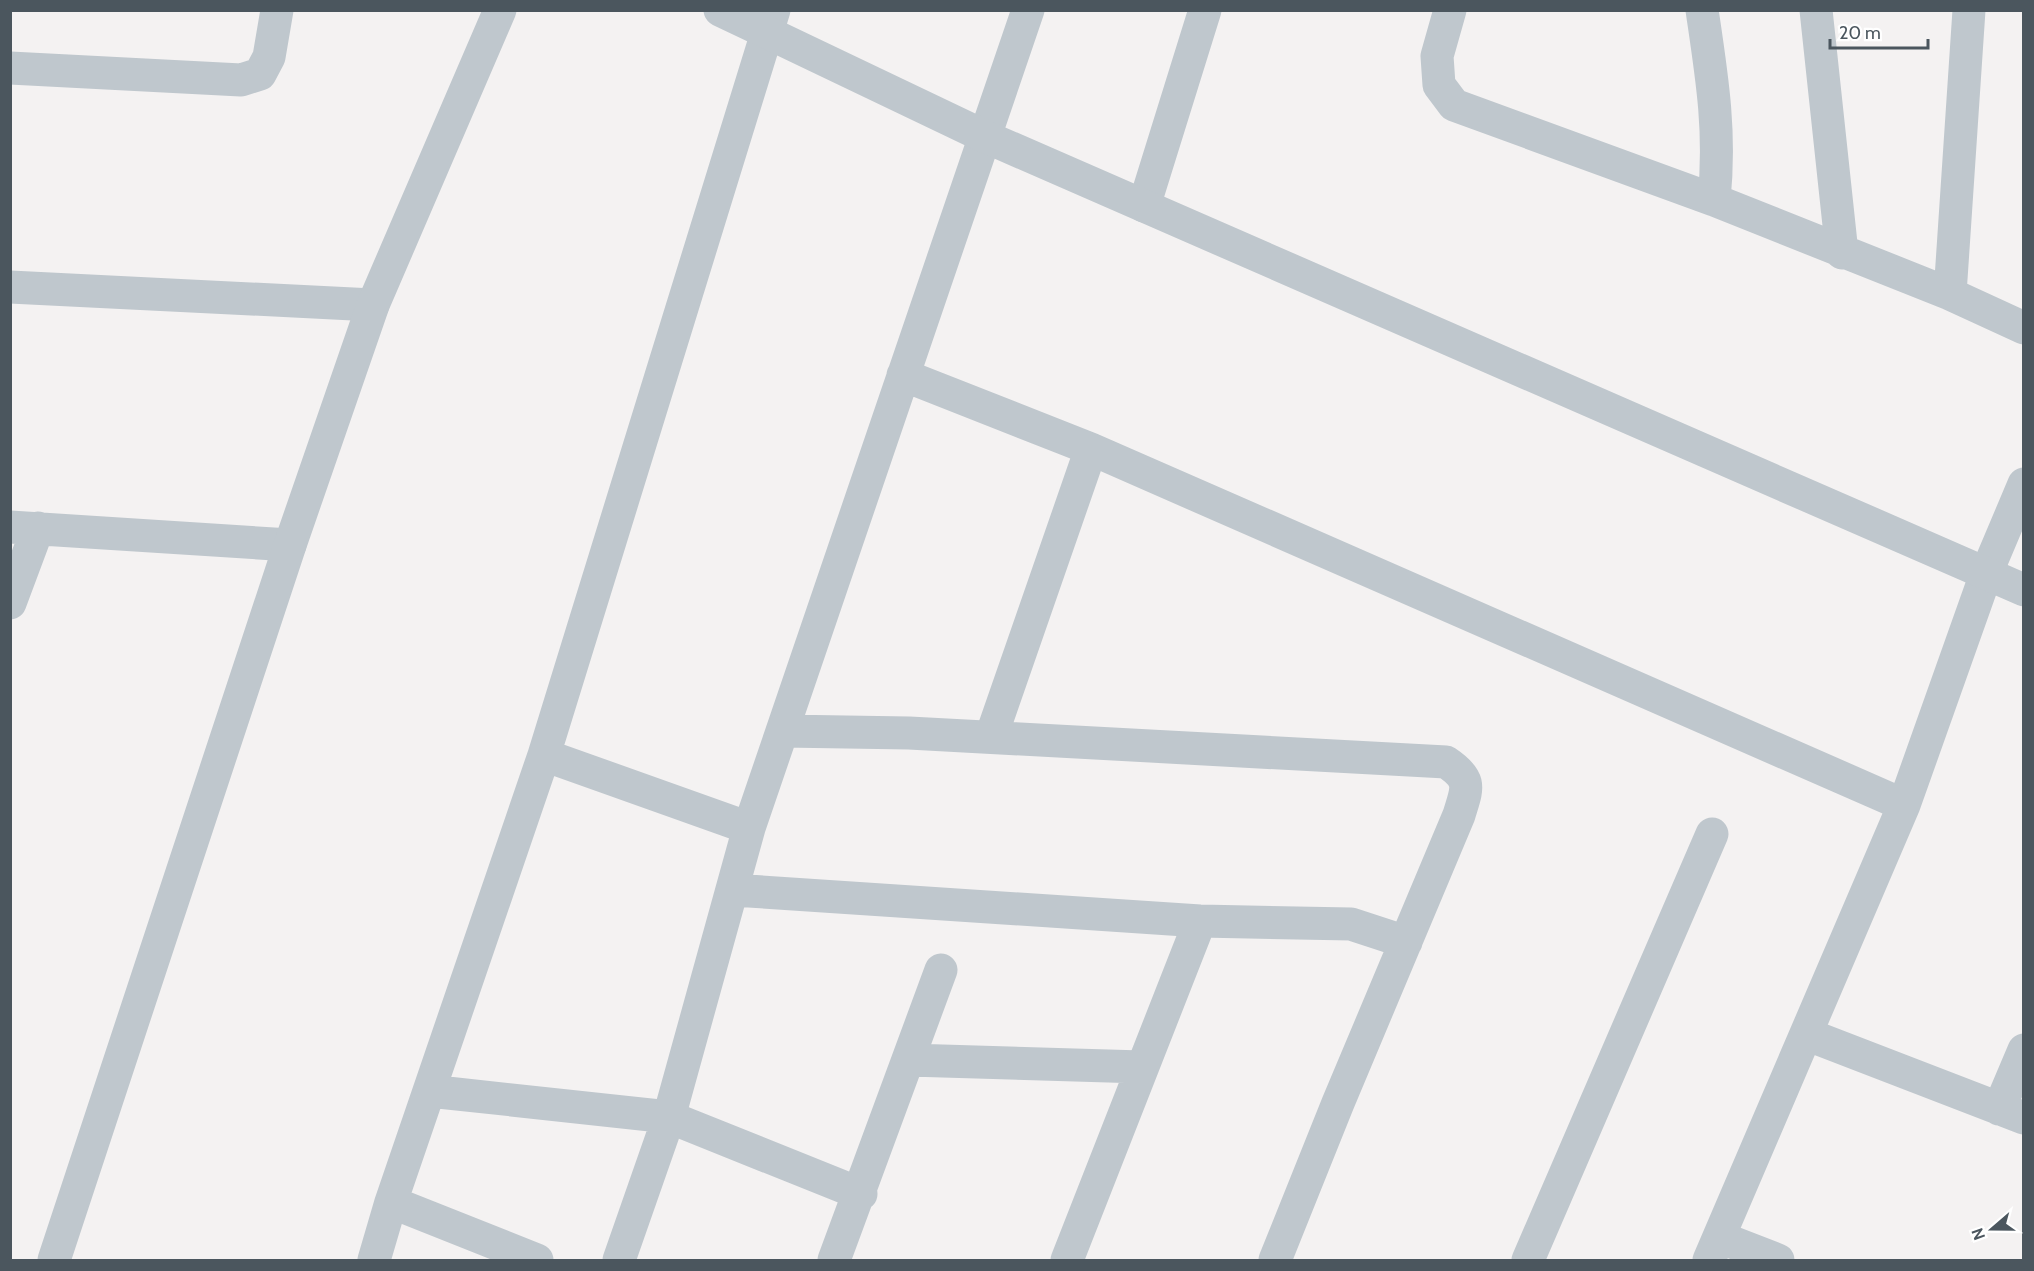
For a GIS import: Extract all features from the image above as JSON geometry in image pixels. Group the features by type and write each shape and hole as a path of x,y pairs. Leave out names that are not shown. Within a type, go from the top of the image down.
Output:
{"street":[{"path":"10,68 241,80 260,74 269,57 277,10"},
{"path":"54,1260 290,545 373,305 500,10"},
{"path":"720,10 770,22 986,137 2024,590"},
{"path":"619,1260 669,1117 749,828 1029,10"},
{"path":"1144,206 1204,10"},
{"path":"1450,10 1437,56 1439,85 1454,105 1714,200 1842,253 1950,294 2024,328"},
{"path":"1702,10 1716,107 1718,155 1714,200"},
{"path":"1816,10 1842,253"},
{"path":"1950,294 1969,10"},
{"path":"374,1260 391,1202 544,755 770,22"},
{"path":"10,287 373,305"},
{"path":"903,375 1091,449 1904,805"},
{"path":"991,737 1091,449"},
{"path":"1778,1260 1714,1249 1904,805 1986,574 2024,484"},
{"path":"10,603 24,528 290,545"},
{"path":"783,731 991,737 1446,762 1462,772 1467,786 1459,815 1275,1260"},
{"path":"544,755 749,828"},
{"path":"1528,1260 1712,834"},
{"path":"733,890 1200,921 1351,924 1406,942"},
{"path":"1066,1260 1200,921"},
{"path":"834,1260 861,1194 941,970"},
{"path":"1806,1034 2011,1114 2024,1050"},
{"path":"909,1060 1143,1067"},
{"path":"429,1092 669,1117 861,1194"},
{"path":"391,1202 537,1260"}]}
